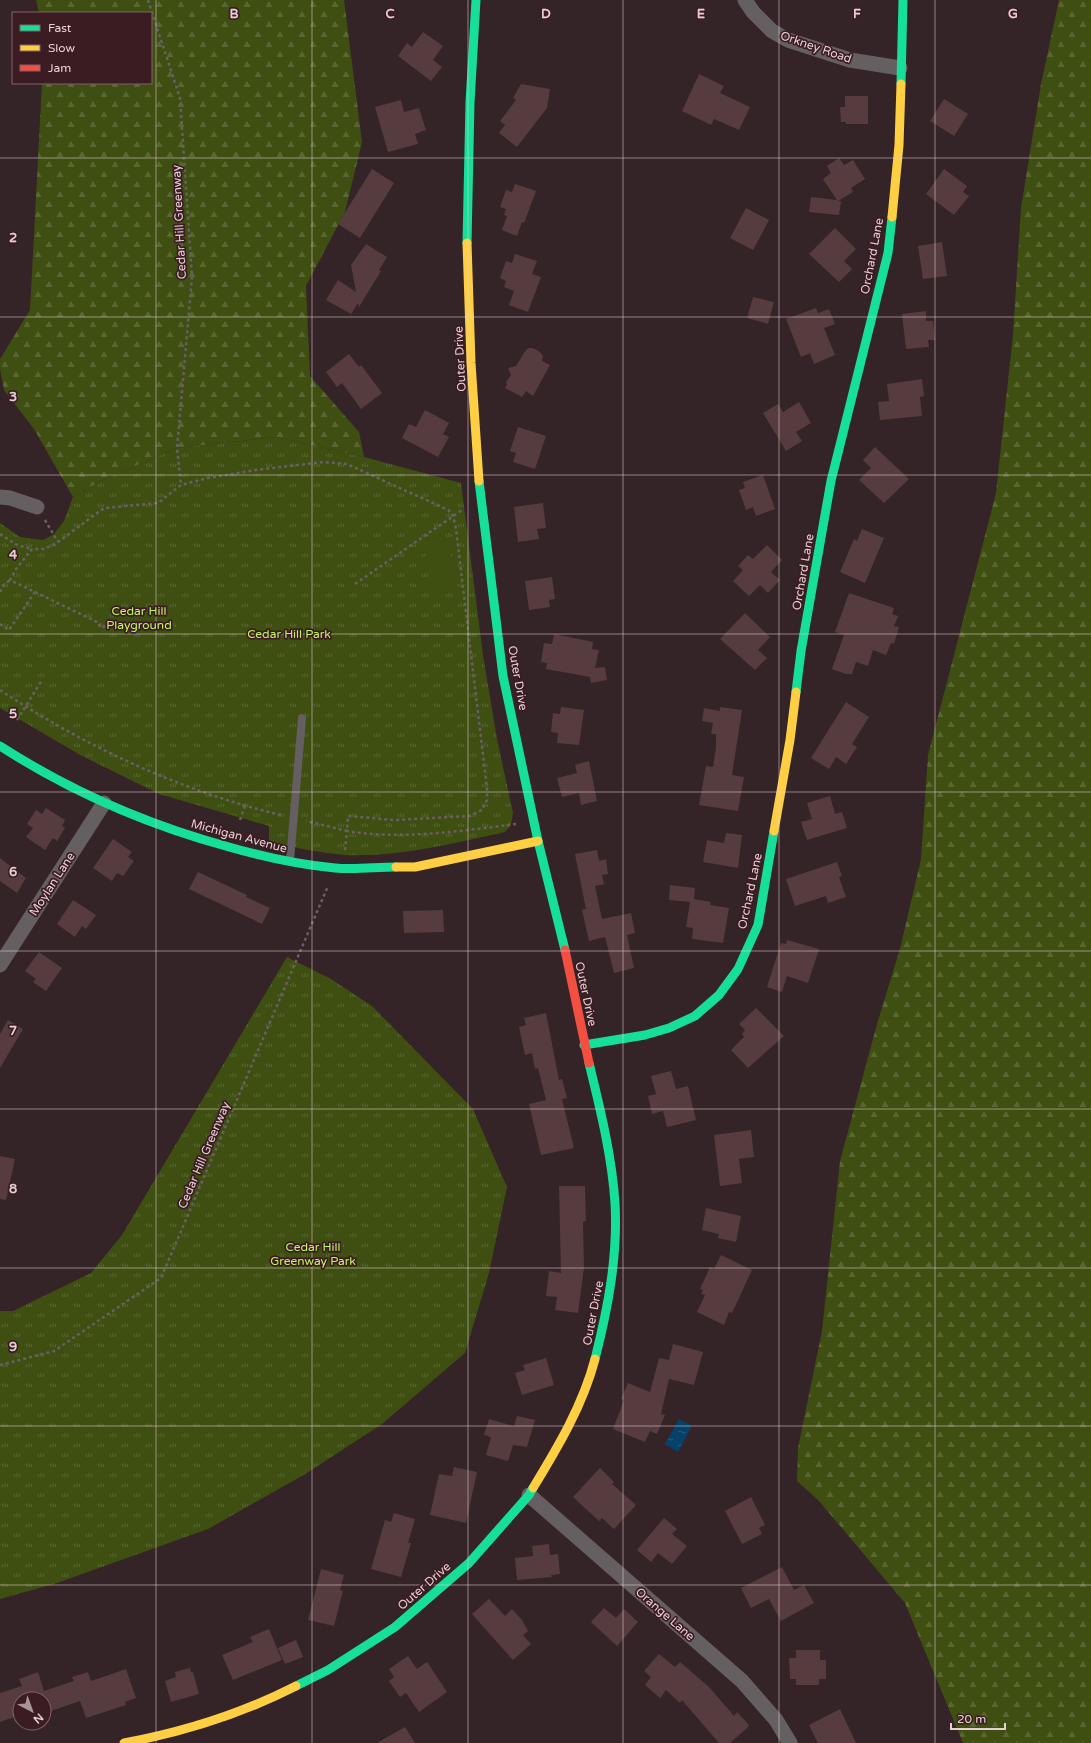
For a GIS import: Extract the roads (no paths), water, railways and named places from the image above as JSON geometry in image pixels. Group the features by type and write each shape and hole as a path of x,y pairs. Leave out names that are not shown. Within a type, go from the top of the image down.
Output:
{"street":[{"name":"Outer Drive","path":"124,1743 157,1737 218,1720 267,1701 328,1670 395,1627 469,1563 529,1495 563,1439 591,1374 606,1316 613,1271 615,1203 609,1157 599,1102 584,1045 559,923 533,821 503,676 481,506 471,363 466,259 470,102 476,0"},
{"name":"Orkney Road","path":"745,0 753,12 772,31 788,40 850,60 900,68"},
{"name":"Orchard Lane","path":"584,1045 654,1032 681,1024 703,1010 719,995 733,978 748,951 758,925 790,740 802,645 831,481 888,253 899,145 903,0"},
{"path":"0,497 10,498 37,507"},
{"name":"Michigan Avenue","path":"0,746 17,757 104,803 189,836 276,860 340,869 415,867 538,841"},
{"name":"Moylan Lane","path":"0,965 104,803"},
{"name":"Orange Lane","path":"529,1495 742,1681 776,1720 790,1743"}],"lane":[{"path":"290,862 302,718"}],"water":[{"path":"679,1419 692,1426 678,1452 665,1444"}],"park label":[{"name":"Cedar Hill Playground","path":"139,618"},
{"name":"Cedar Hill Park","path":"289,634"},
{"name":"Cedar Hill Greenway Park","path":"313,1254"}]}
